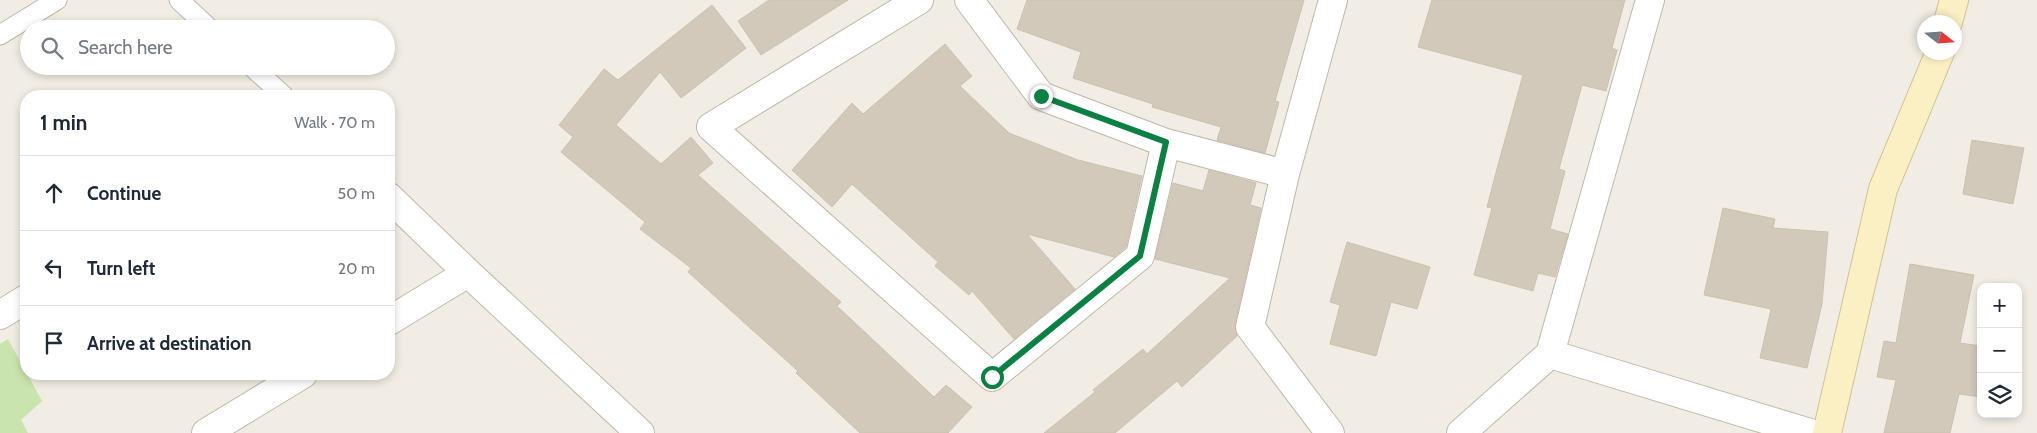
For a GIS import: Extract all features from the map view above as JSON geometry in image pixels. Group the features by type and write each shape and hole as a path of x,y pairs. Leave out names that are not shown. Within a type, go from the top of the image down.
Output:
{"street":[{"path":"919,0 711,127 992,377 1140,256 1166,142"},
{"path":"969,0 1041,96 1166,142 1285,174"},
{"path":"1330,433 1250,327 1285,174 1333,0"},
{"path":"1461,433 1550,354 1650,0"},
{"path":"1950,15 1954,0"},
{"path":"1827,433 1883,189 1937,60"},
{"path":"395,202 468,273 640,433"},
{"path":"395,317 468,273"},
{"path":"0,315 20,303"},
{"path":"1550,354 1810,433"},
{"path":"206,433 293,380"}],"lane":[{"path":"25,20 58,0"},
{"path":"179,0 200,20"},
{"path":"0,35 20,23"},
{"path":"261,75 277,90"}],"green space":[{"path":"8,339 20,361 20,380 30,380 42,401 21,420 28,433 0,433 0,344"}],"building":[{"path":"769,0 848,0 761,55 738,21"},
{"path":"1027,0 1304,0 1275,101 1279,102 1265,153 1217,140 1221,127 1152,107 1153,104 1073,78 1081,52 1017,29"},
{"path":"1432,0 1625,0 1612,48 1617,50 1606,91 1582,85 1559,169 1565,171 1550,229 1568,234 1555,277 1538,273 1533,291 1474,275 1492,208 1487,207 1523,75 1418,47"},
{"path":"712,5 746,48 681,98 660,72 616,125 661,164 691,137 713,163 698,175 841,302 837,306 934,397 946,385 972,407 948,433 860,433 796,373 798,371 688,272 691,268 640,229 645,222 561,152 573,137 559,125 604,69 618,80"},
{"path":"945,44 972,76 960,86 1009,133 1078,160 1142,176 1126,247 1114,257 1027,234 1075,289 1014,339 972,291 969,295 935,266 938,262 852,184 832,207 792,170 852,103 863,114"},
{"path":"1972,140 2024,148 2013,204 1963,194"},
{"path":"1209,170 1256,183 1250,205 1261,208 1235,324 1237,336 1182,387 1177,381 1115,433 1044,433 1095,392 1093,390 1143,349 1147,354 1230,278 1155,259 1173,183 1203,191"},
{"path":"1723,208 1775,219 1773,228 1828,232 1822,304 1807,368 1760,358 1771,309 1704,295"},
{"path":"1347,242 1430,267 1417,309 1391,302 1376,356 1330,344 1340,305 1330,302"},
{"path":"1910,264 1974,275 1960,343 1977,345 1977,396 1959,394 1950,433 1884,433 1896,380 1877,377 1884,341 1896,343"}],"route":[{"path":"992,377 1140,256 1166,142 1041,96"}]}
